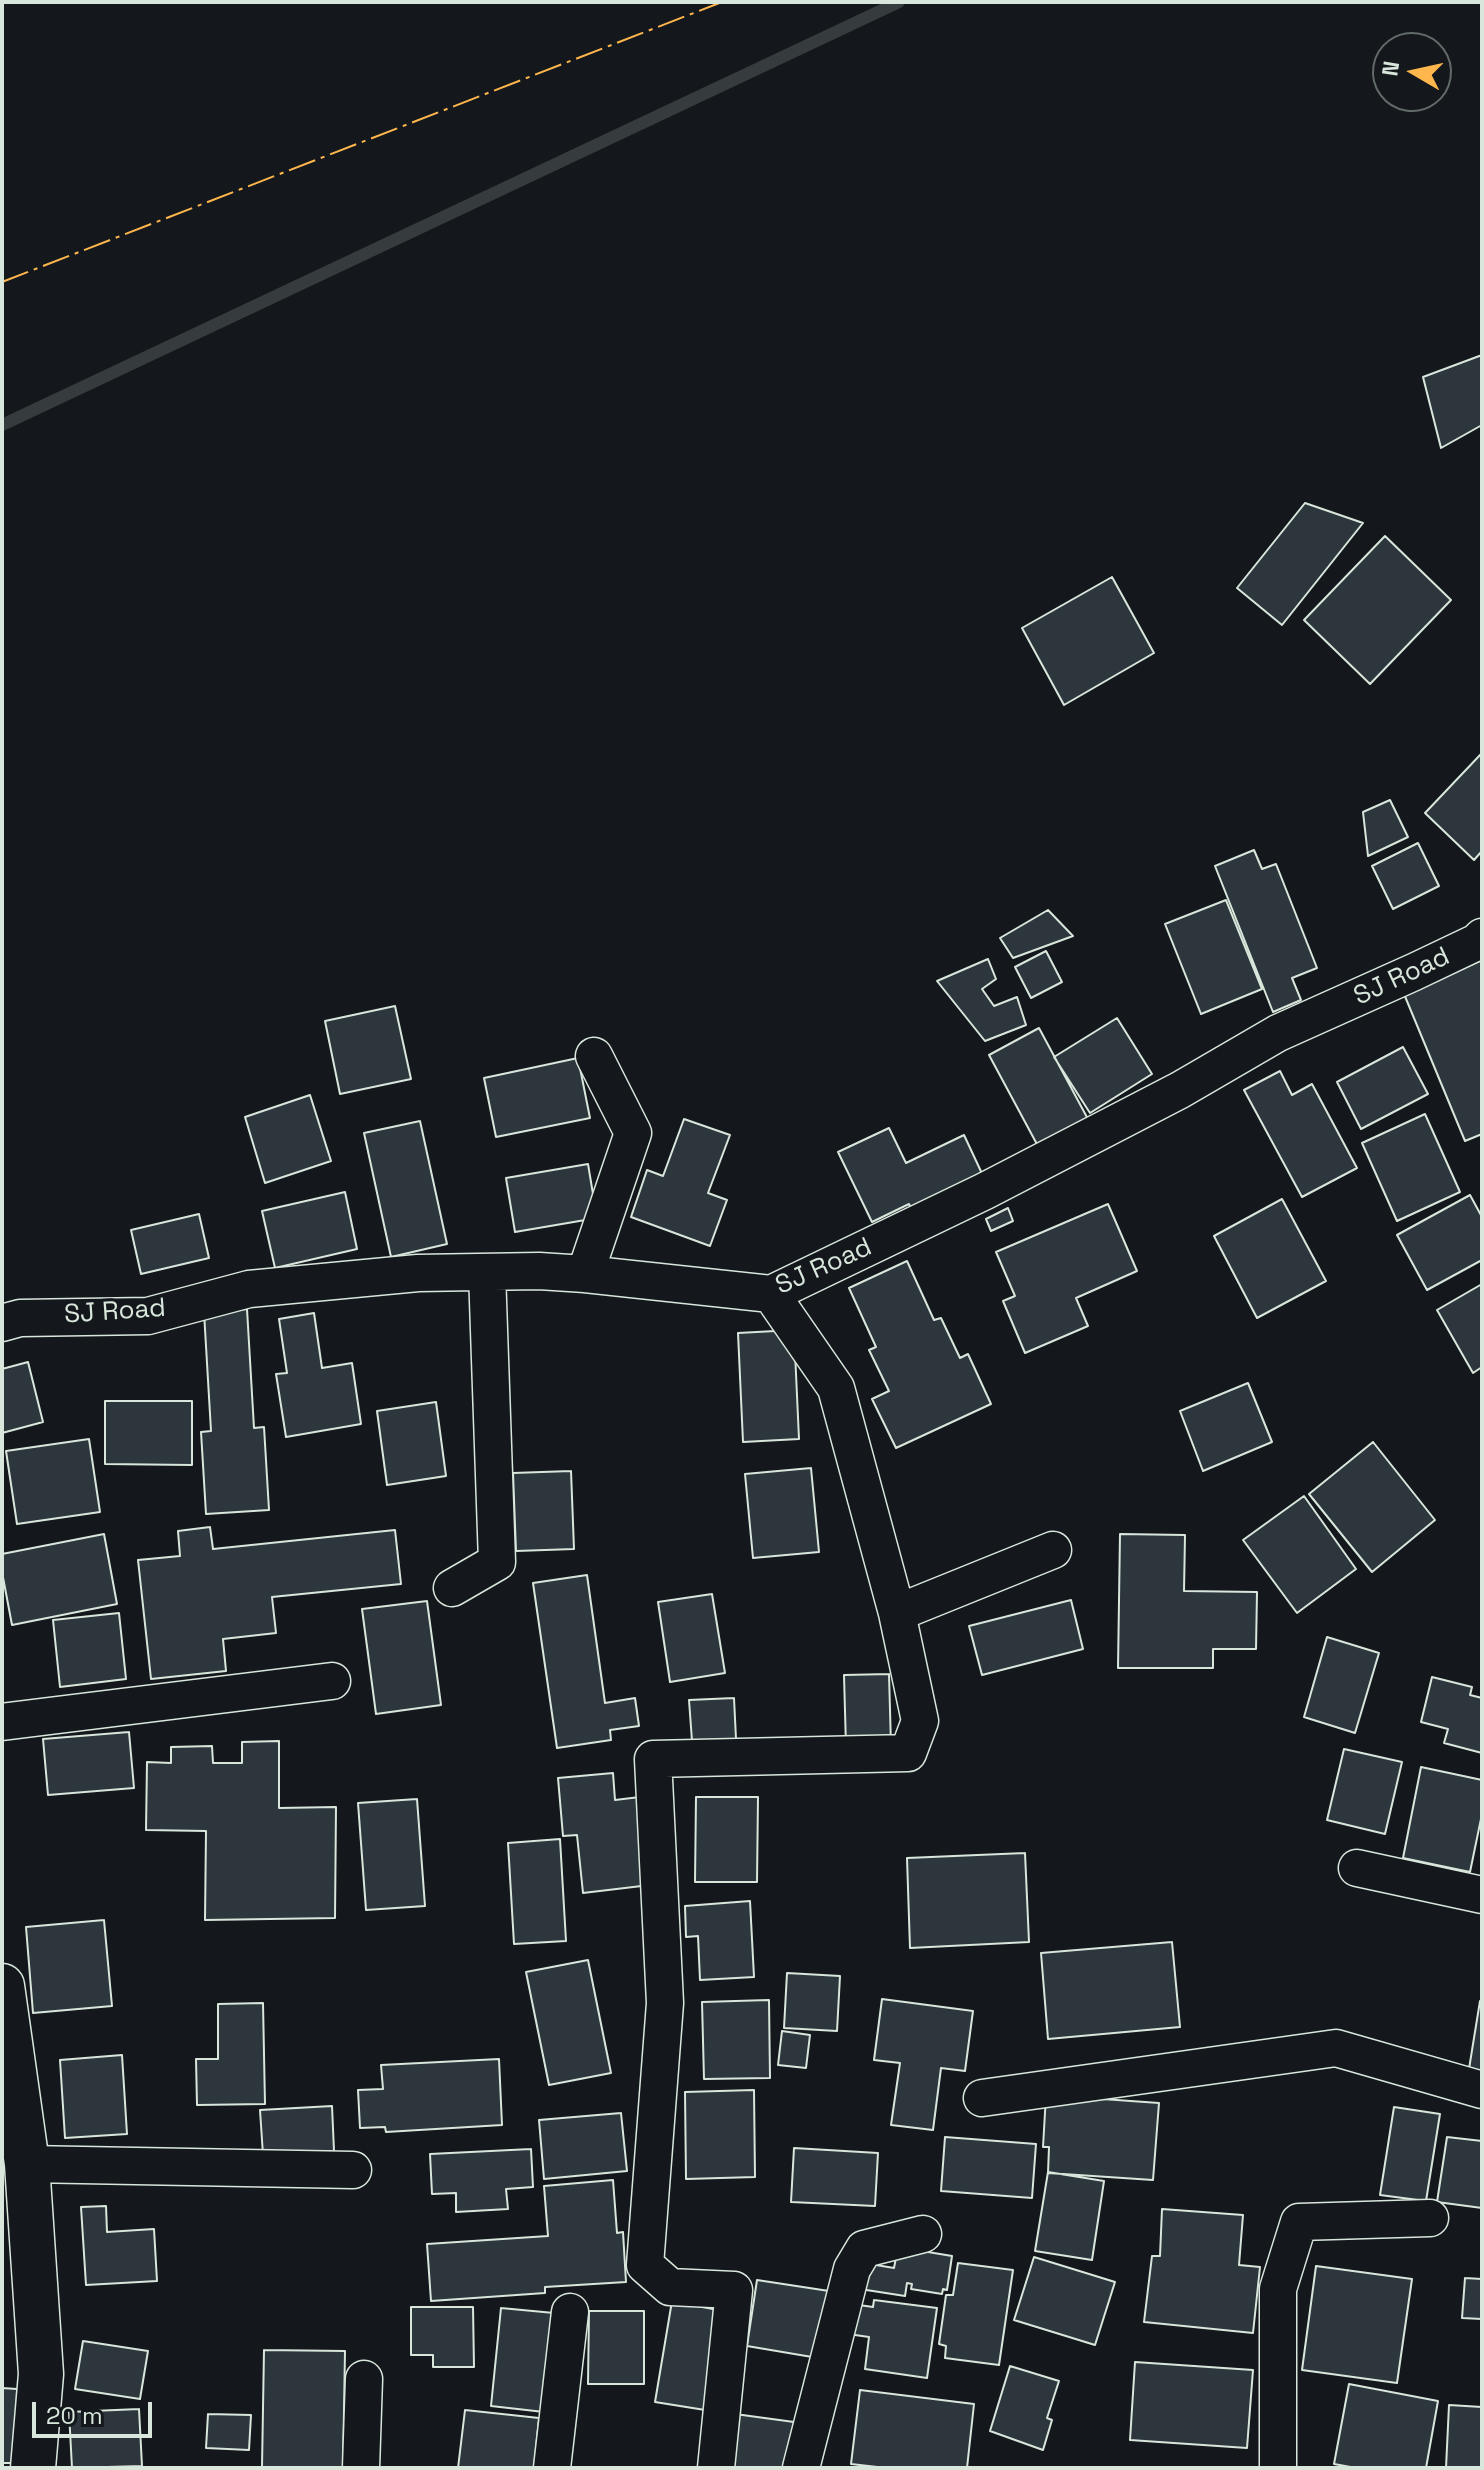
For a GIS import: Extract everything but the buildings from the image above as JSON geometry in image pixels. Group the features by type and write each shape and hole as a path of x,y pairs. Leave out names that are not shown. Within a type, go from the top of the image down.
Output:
{"street":[{"name":"SJ Road","path":"2,1323 20,1318 148,1316 249,1289 418,1273 585,1274 771,1294 985,1191 1180,1090 1278,1033 1414,972 1482,937"},
{"path":"585,1274 633,1133 594,1056"},
{"path":"452,1588 497,1562 487,1272"},
{"path":"716,2468 734,2290 670,2287 645,2265 665,2003 653,1759 908,1753 920,1721 897,1613 836,1388 771,1294"},
{"path":"897,1613 1053,1550"},
{"path":"2,1722 332,1681"},
{"path":"1357,1868 1482,1895"},
{"path":"2,1995 27,2164 41,2374 33,2468"},
{"path":"982,2098 1336,2048 1482,2090"},
{"path":"27,2164 353,2170"},
{"path":"1278,2468 1278,2289 1299,2222 1430,2218"},
{"path":"801,2468 852,2269 864,2249 923,2234"},
{"path":"552,2468 570,2312"},
{"path":"361,2468 364,2379"}],"waterway":[{"path":"2,425 899,2"}],"power":[{"path":"2,282 722,2"}]}
